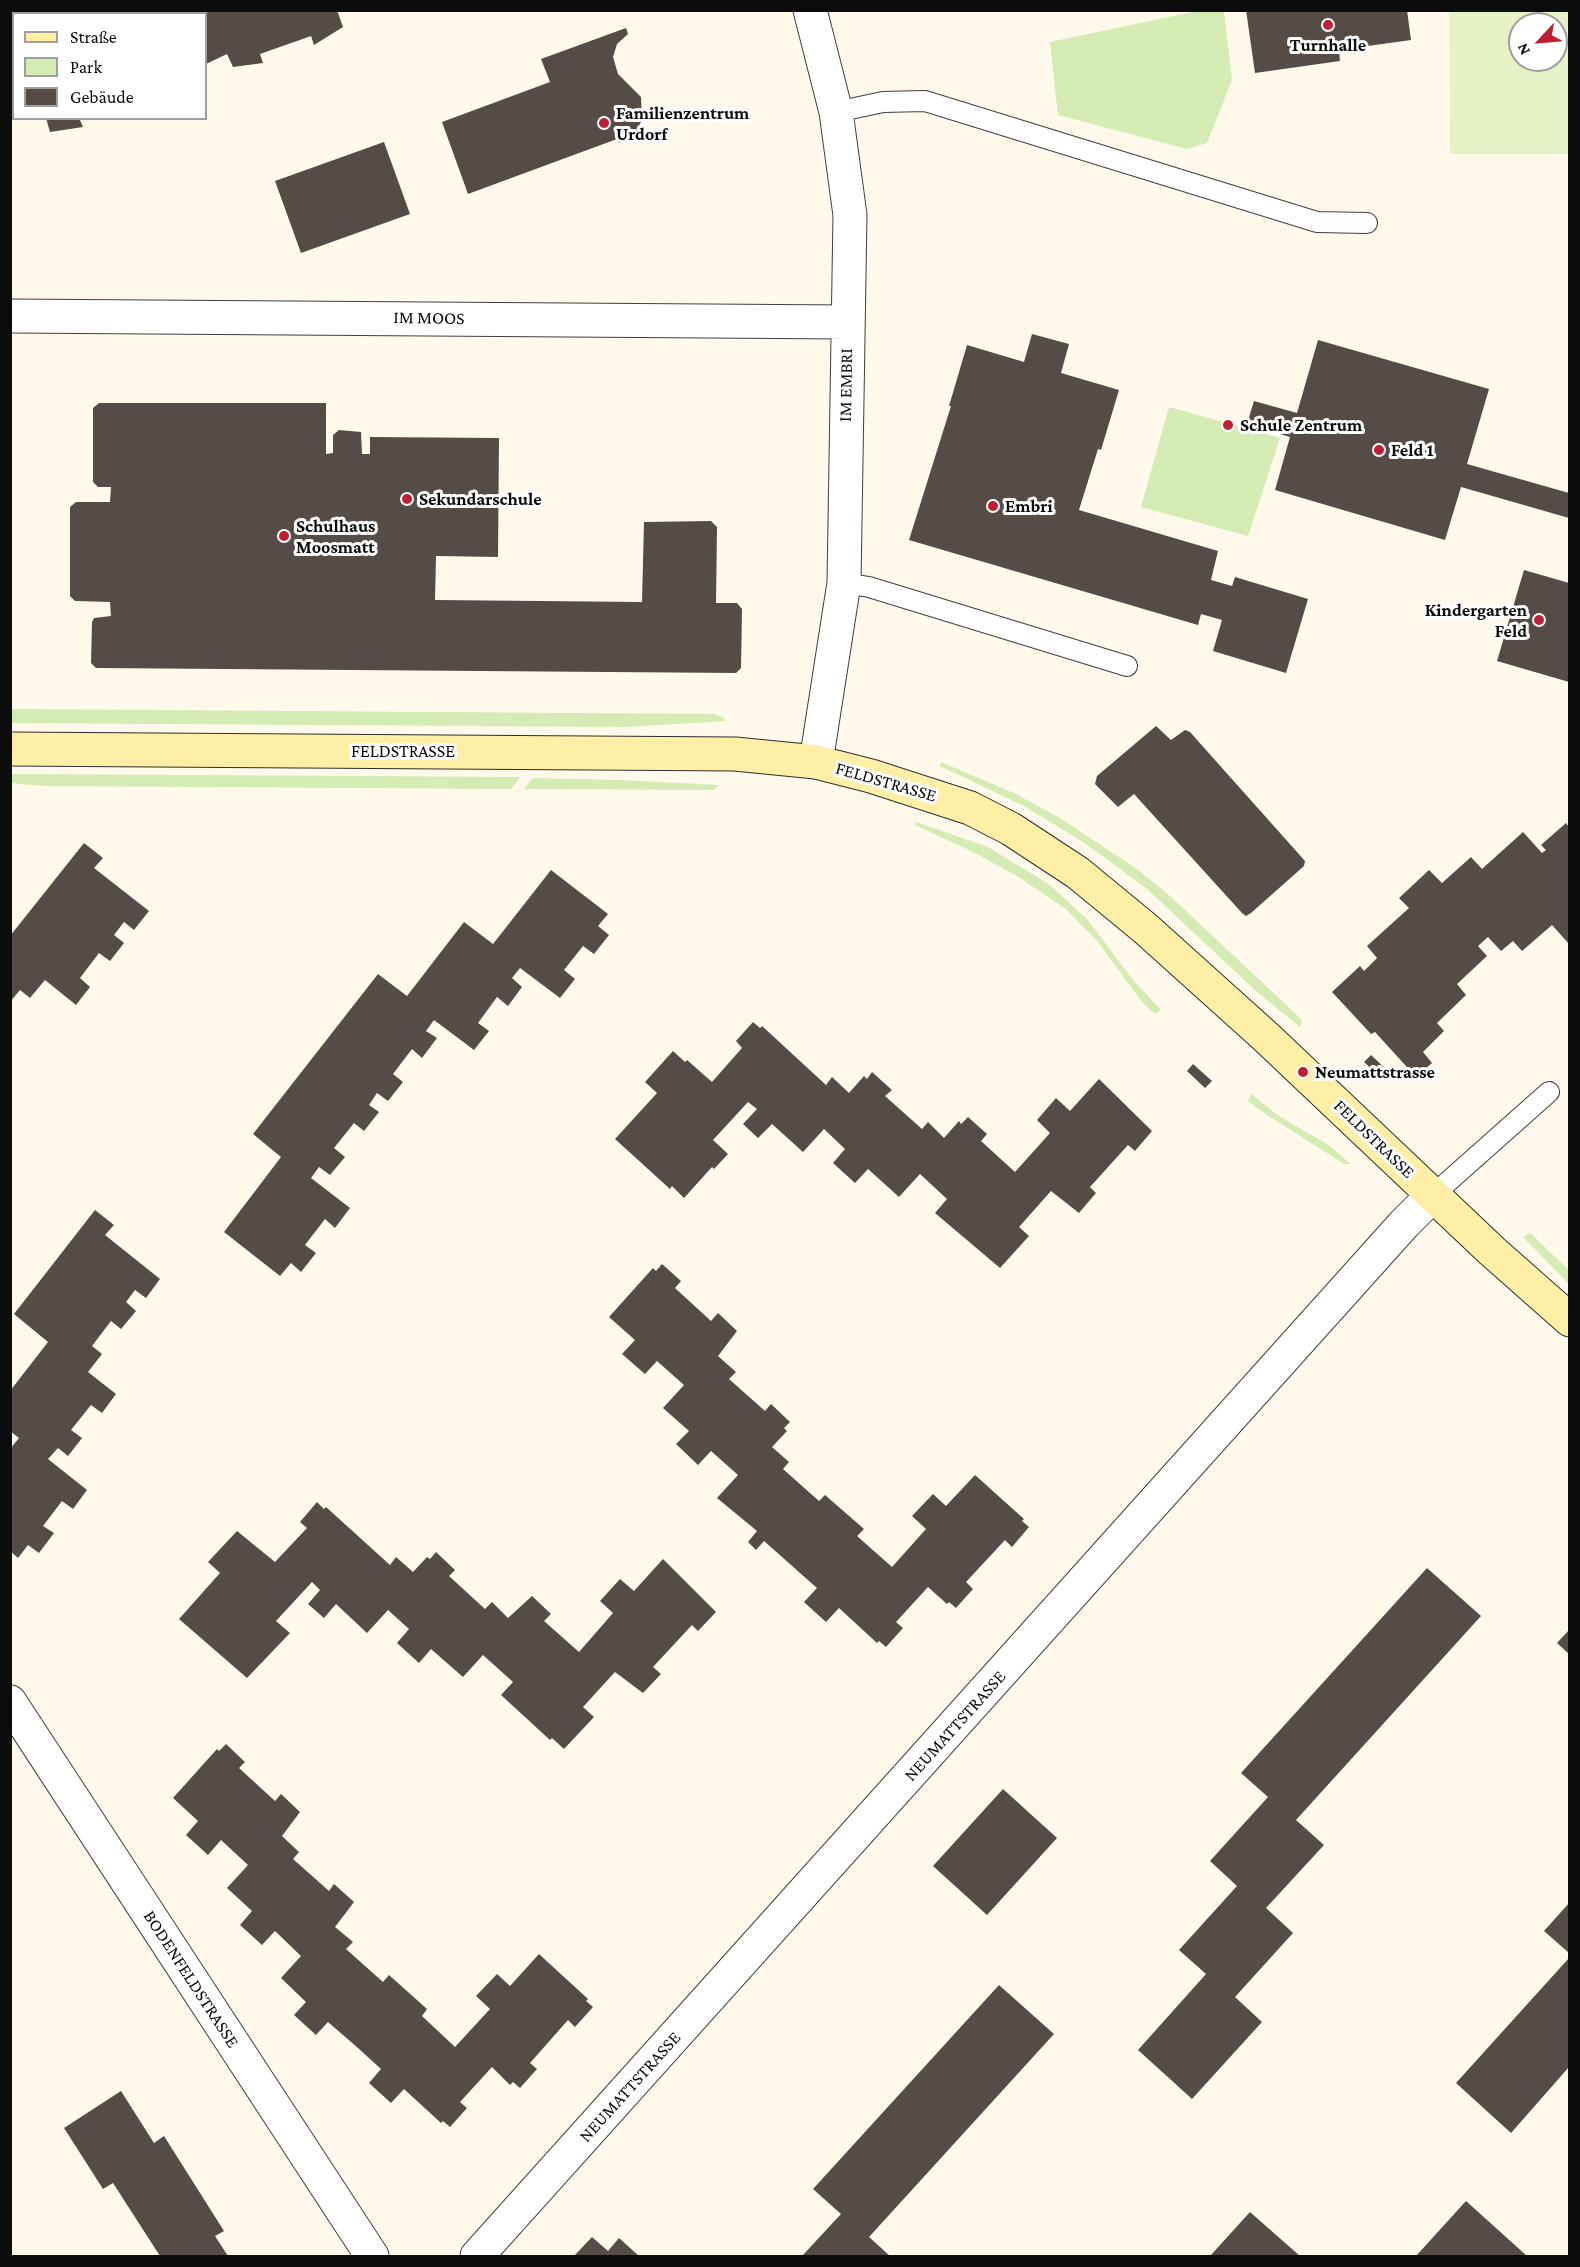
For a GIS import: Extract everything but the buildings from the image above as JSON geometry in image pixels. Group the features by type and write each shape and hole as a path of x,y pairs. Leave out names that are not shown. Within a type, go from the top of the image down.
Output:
{"main road":[{"name":"FELDSTRASSE","path":"10,749 735,754 816,762 871,776 970,808 1011,829 1078,873 1146,929 1249,1021 1433,1196 1569,1320"}],"street":[{"name":"IM EMBRI","path":"810,10 836,112 850,215 844,583 816,762"},
{"name":"IM MOOS","path":"10,316 847,322"},
{"name":"NEUMATTSTRASSE","path":"477,2256 1404,1224 1433,1196"},
{"name":"BODENFELDSTRASSE","path":"10,1702 372,2256"}],"lane":[{"path":"836,112 883,102 925,101 1317,222 1367,224"},
{"path":"844,583 869,587 1127,666"},
{"path":"1433,1196 1549,1092"}],"green space":[{"path":"1197,11 1224,11 1232,80 1207,143 1187,149 1058,115 1050,42"},
{"path":"1449,11 1569,11 1569,154 1450,154"},
{"path":"1169,407 1280,438 1248,536 1141,507"},
{"path":"11,709 713,714 723,717 725,721 627,727 11,723"},
{"path":"941,762 1014,793 1060,818 1137,869 1170,896 1298,1016 1302,1021 1300,1027 1256,991 1146,888 1083,842 1024,806 940,766"},
{"path":"11,774 520,777 511,789 42,786 11,783"},
{"path":"533,778 719,785 713,790 524,789"},
{"path":"916,822 988,847 1050,885 1088,920 1133,980 1161,1010 1155,1014 1142,1002 1098,942 1067,910 1020,878 973,852 915,825"},
{"path":"1251,1094 1279,1116 1327,1144 1351,1164 1344,1164 1261,1111 1248,1101"},
{"path":"1530,1233 1569,1270 1569,1284 1523,1237"}],"place":[{"name":"Turnhalle","path":"1328,25"},
{"name":"Familienzentrum Urdorf","path":"604,123"},
{"name":"Schule Zentrum","path":"1228,425"},
{"name":"Feld 1","path":"1379,450"},
{"name":"Sekundarschule","path":"407,499"},
{"name":"Embri","path":"993,506"},
{"name":"Schulhaus Moosmatt","path":"284,536"},
{"name":"Kindergarten Feld","path":"1539,620"},
{"name":"Neumattstrasse","path":"1303,1072"}]}
